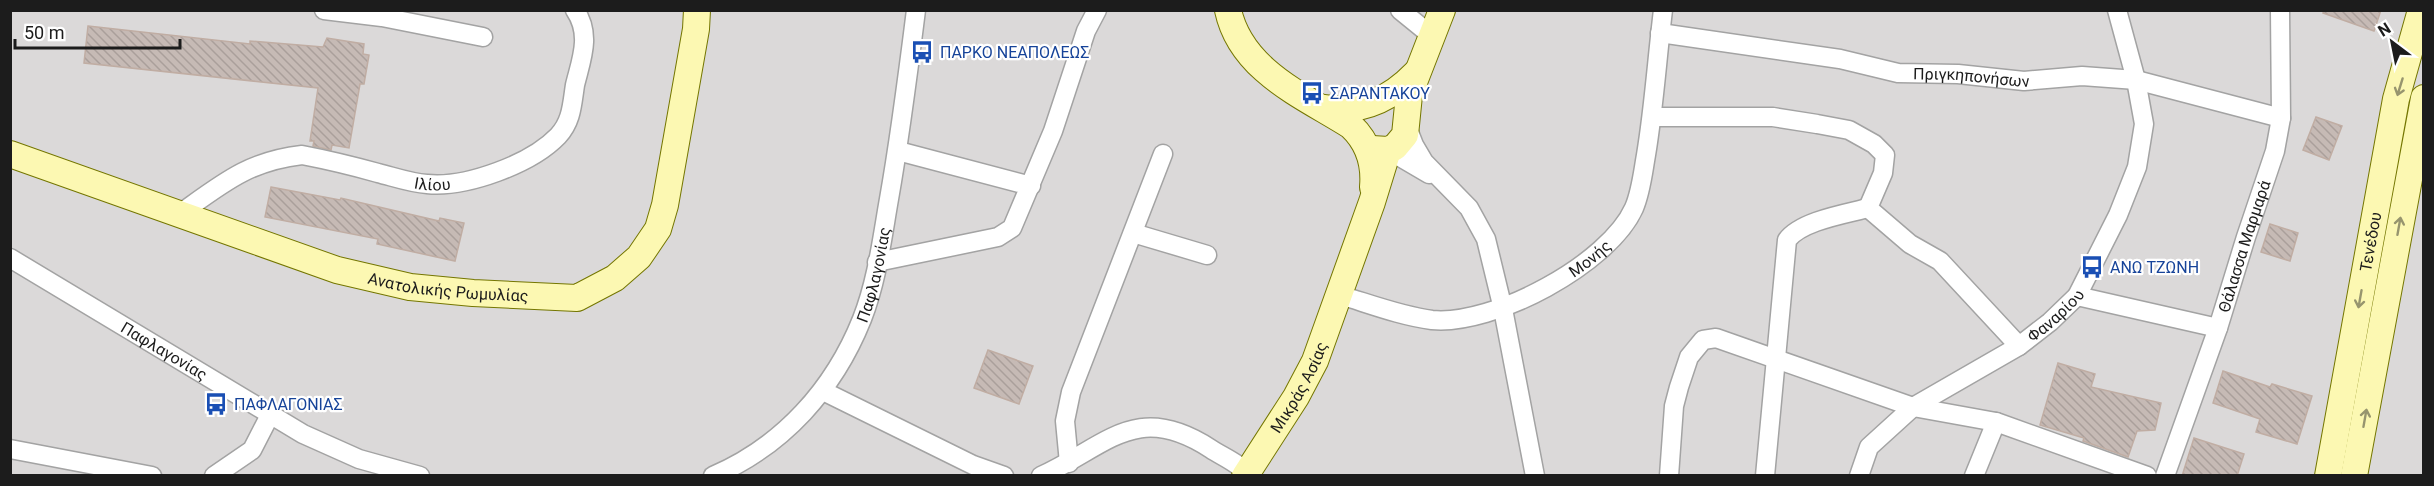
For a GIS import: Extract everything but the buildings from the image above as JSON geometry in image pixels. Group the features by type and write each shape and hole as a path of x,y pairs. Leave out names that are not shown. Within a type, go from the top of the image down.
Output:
{"street":[{"path":"324,10 382,17 483,36"},
{"name":"Ιλίου","path":"181,213 230,178 256,164 282,157 302,155 428,185 459,182 515,165 536,154 558,136 573,110 576,85 582,64 584,34 579,17 574,10"},
{"name":"Ανατολικής Ρωμυλίας","path":"10,154 337,270 410,287 577,298 615,278 628,268 639,257 658,229 665,205 696,29 697,10"},
{"name":"Παφλαγονίας","path":"713,476 747,458 778,437 823,391 843,358 862,317 877,262 898,151 916,10"},
{"path":"877,262 998,237 1012,228 1053,131 1086,31 1097,10"},
{"path":"1228,10 1238,40 1255,62 1370,142 1444,182"},
{"path":"1400,10 1432,36"},
{"path":"1370,142 1401,142 1409,95 1442,10"},
{"name":"Μονής","path":"1340,295 1432,320 1459,320 1503,309 1565,275 1618,234 1635,207 1642,180 1653,117 1664,10"},
{"name":"Φαναρίου","path":"1858,476 1869,447 1914,408 2019,346 2050,322 2077,296 2118,215 2137,167 2144,124 2136,80 2117,10"},
{"name":"Θάλασσα Μαρμαρά","path":"2165,476 2218,328 2275,151 2281,118 2280,10"},
{"name":"Τενέδου","path":"2328,476 2396,99 2421,10"},
{"name":"Πριγκηπονήσων","path":"1660,33 1840,59 1898,73 1958,74 2024,81 2082,76 2136,80 2281,118"},
{"path":"1370,142 1359,116 1405,84 1417,71"},
{"name":"Τενέδου","path":"2354,476 2424,98"},
{"path":"1316,105 1354,109 1375,103 1395,105 1424,162 1469,208 1486,239 1503,309 1535,476"},
{"path":"1653,117 1773,117 1849,130 1874,144 1885,155 1883,173 1868,208"},
{"name":"Μικράς Ασίας","path":"1247,474 1296,397 1315,361 1340,295 1372,202 1374,176 1370,142"},
{"path":"898,151 1031,186"},
{"path":"1069,463 1065,421 1071,392 1163,154"},
{"path":"1868,208 1910,244 1940,261 2019,346"},
{"path":"1765,476 1787,240 1791,234 1803,227 1868,208"},
{"path":"1133,232 1207,255"},
{"name":"Παφλαγονίας","path":"10,258 303,434 359,459 420,476"},
{"path":"2077,296 2218,328"},
{"path":"1669,476 1674,406 1689,357 1703,340 1716,338 1914,408 1996,422 2147,476"},
{"path":"823,391 973,465 1004,476"},
{"path":"214,476 252,450 270,415"},
{"path":"1974,476 1996,422"},
{"path":"1041,476 1069,463 1102,441 1129,431 1167,427 1198,440 1247,474"},
{"path":"10,449 152,476"}],"shaded area":[{"path":"11,11 2423,11 2423,475 11,475"}],"place":[{"name":"ΠΑΡΚΟ ΝΕΑΠΟΛΕΩΣ","path":"922,52"},
{"name":"ΣΑΡΑΝΤΑΚΟΥ","path":"1312,93"},
{"name":"ΑΝΩ ΤΖΩΝΗ","path":"2092,267"},
{"name":"ΠΑΦΛΑΓΟΝΙΑΣ","path":"216,404"}]}
